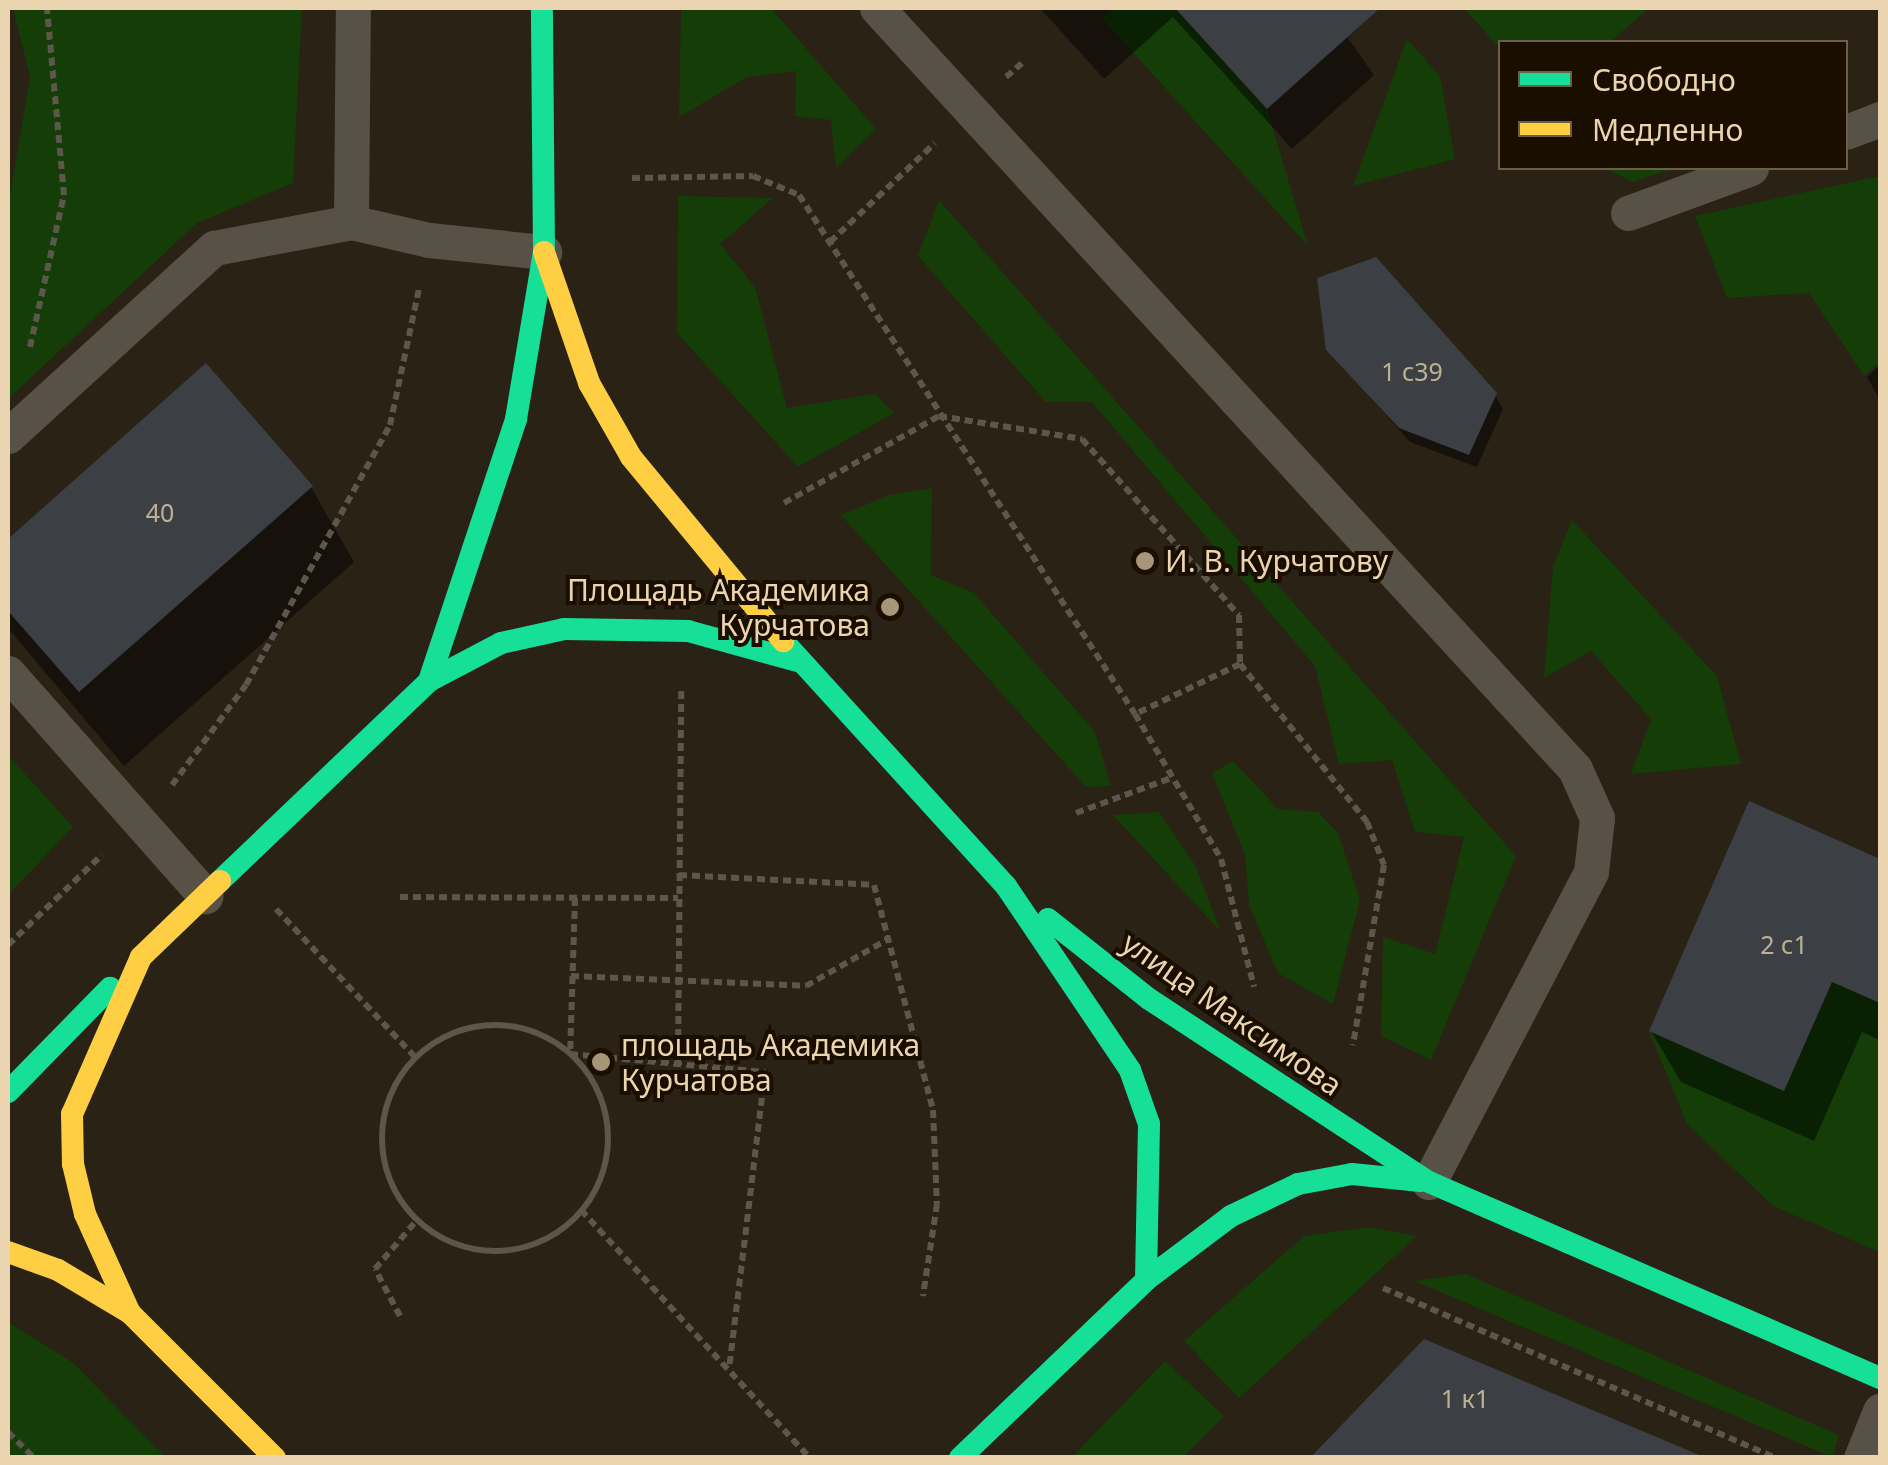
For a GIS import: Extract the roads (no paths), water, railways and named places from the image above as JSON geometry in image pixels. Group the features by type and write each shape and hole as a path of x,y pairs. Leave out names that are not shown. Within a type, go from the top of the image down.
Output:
{"main road":[{"path":"429,681 516,419 544,252 542,8"},
{"path":"544,252 589,383 631,457 800,662 1006,886 1130,1070 1149,1124 1146,1280"},
{"path":"8,1092 140,957 429,681 501,643 564,629 688,631 800,662"},
{"name":"улица Максимова","path":"1006,886 1150,999 1429,1182 1880,1378"},
{"path":"130,1313 84,1214 73,1164 72,1114 140,957"},
{"name":"улица Максимова","path":"960,1458 1146,1280 1231,1216 1298,1184 1352,1174 1429,1182"},
{"path":"8,1252 58,1270 130,1313 274,1458"}],"lane":[{"path":"351,222 353,8"},
{"path":"876,8 1574,769 1597,818 1588,880 1429,1182"},
{"path":"1848,131 1880,119"},
{"path":"1628,213 1746,170"},
{"path":"9,435 214,248 351,222 429,240 544,252"},
{"path":"8,673 204,896"},
{"path":"1861,1458 1880,1411"}],"place":[{"name":"И. В. Курчатову","path":"1145,561"},
{"name":"Площадь Академика Курчатова","path":"890,607"},
{"name":"площадь Академика Курчатова","path":"601,1062"}]}
